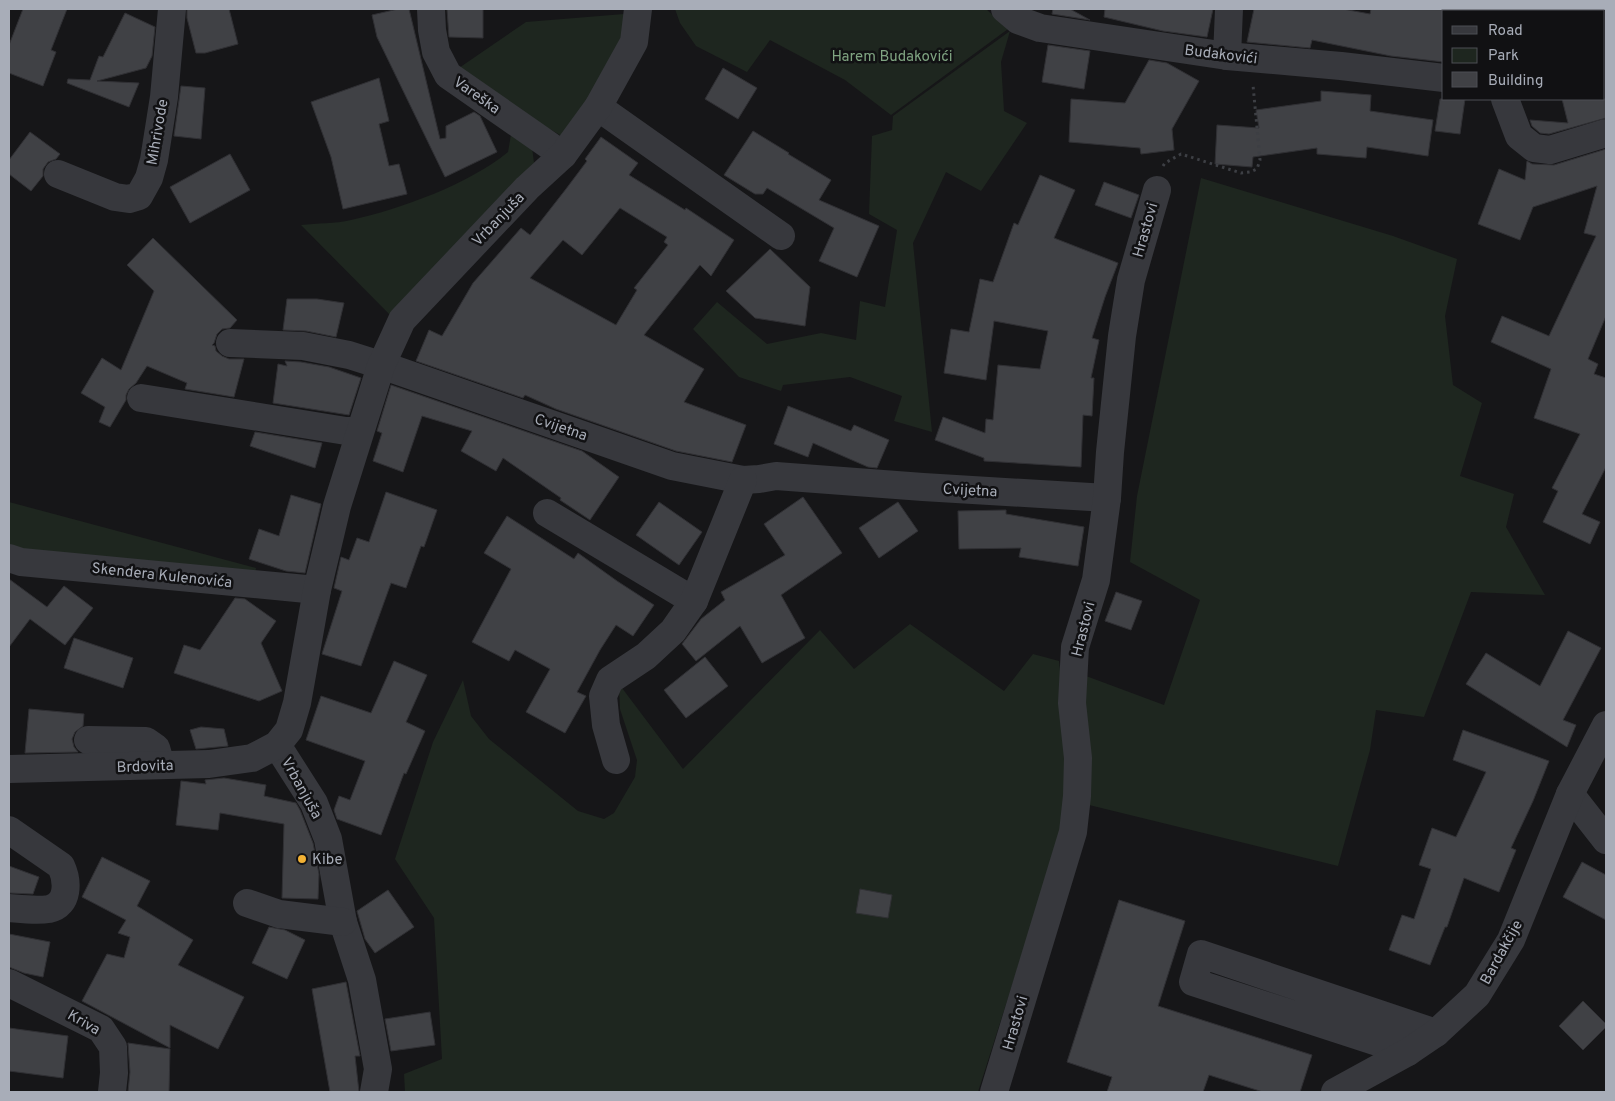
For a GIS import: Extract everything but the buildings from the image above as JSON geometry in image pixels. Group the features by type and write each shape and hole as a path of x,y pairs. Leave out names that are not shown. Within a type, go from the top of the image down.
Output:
{"street":[{"name":"Mihrivode","path":"58,174 115,197 129,199 139,196 154,160 164,97 172,9"},
{"name":"Vareška","path":"431,9 436,52 448,75 563,155"},
{"name":"Vrbanjuša","path":"374,1092 378,1069 362,980 343,922 328,839 314,803 277,744 289,730 297,703 317,590 337,506 359,431 381,366 402,320 527,188 563,155 598,107 634,42 638,9"},
{"name":"Budakovići","path":"1005,9 1018,20 1040,28 1239,57 1442,78"},
{"path":"1229,9 1239,57"},
{"path":"1505,100 1519,136 1534,148 1550,150 1606,132"},
{"path":"598,107 781,236"},
{"name":"Hrastovi","path":"994,1092 1073,832 1077,796 1078,758 1072,703 1075,648 1096,580 1107,498 1122,336 1131,280 1157,190"},
{"name":"Cvijetna","path":"230,343 303,346 349,355 672,466 743,480 776,476 1107,498"},
{"path":"141,398 346,431 359,431"},
{"path":"616,760 606,725 604,696 610,680 646,656 673,631 694,601 743,480"},
{"path":"547,513 694,601"},
{"name":"Skendera Kulenovića","path":"9,558 21,562 317,590"},
{"name":"Bardakčije","path":"1335,1092 1408,1052 1436,1033 1477,995 1511,940 1570,794 1606,725"},
{"path":"88,740 146,741 156,748 160,766"},
{"name":"Brdovita","path":"9,769 209,764 252,758 277,744"},
{"path":"1570,794 1606,840"},
{"path":"9,830 62,866 66,890 61,901 50,909 9,908"},
{"path":"247,903 279,914 343,922"},
{"path":"1408,1052 1193,982 1202,954 1436,1033"},
{"name":"Kriva","path":"9,983 101,1029 112,1047 114,1073 112,1092"}],"path":[{"path":"1157,190 1158,173 1165,163 1181,154 1241,173 1257,169 1260,160 1239,57"}],"green space":[{"name":"Harem Budakovići","path":"675,9 986,9 1008,29 891,115 845,80 770,40 747,72 696,46 680,23"},
{"path":"624,14 624,49 567,136 560,135 489,94 456,70 526,22"},
{"path":"1010,31 1001,62 1004,111 1027,123 981,191 946,172 913,243 932,432 894,421 902,396 850,377 783,385 781,391 739,377 693,329 717,302 767,344 821,333 856,340 860,301 885,307 897,230 869,214 872,136 892,130 893,116"},
{"path":"513,123 532,147 534,163 393,318 301,225 339,222 371,215 412,202 454,185 492,164 508,152"},
{"path":"1201,178 1393,236 1457,259 1445,316 1453,385 1482,403 1460,476 1514,494 1506,527 1545,595 1471,592 1424,717 1376,710 1370,750 1338,866 1085,804 1078,673 1164,705 1200,600 1130,562 1137,496"},
{"path":"9,502 256,568 255,575 9,550"},
{"path":"910,624 1004,691 1033,654 1059,661 1068,749 1062,829 978,1092 405,1092 404,1074 442,1059 434,918 395,859 433,742 463,680 471,716 489,739 578,811 604,819 614,813 635,777 637,760 620,709 619,684 683,769 820,630 854,669"}],"place":[{"name":"Kibe","path":"302,859"}]}
